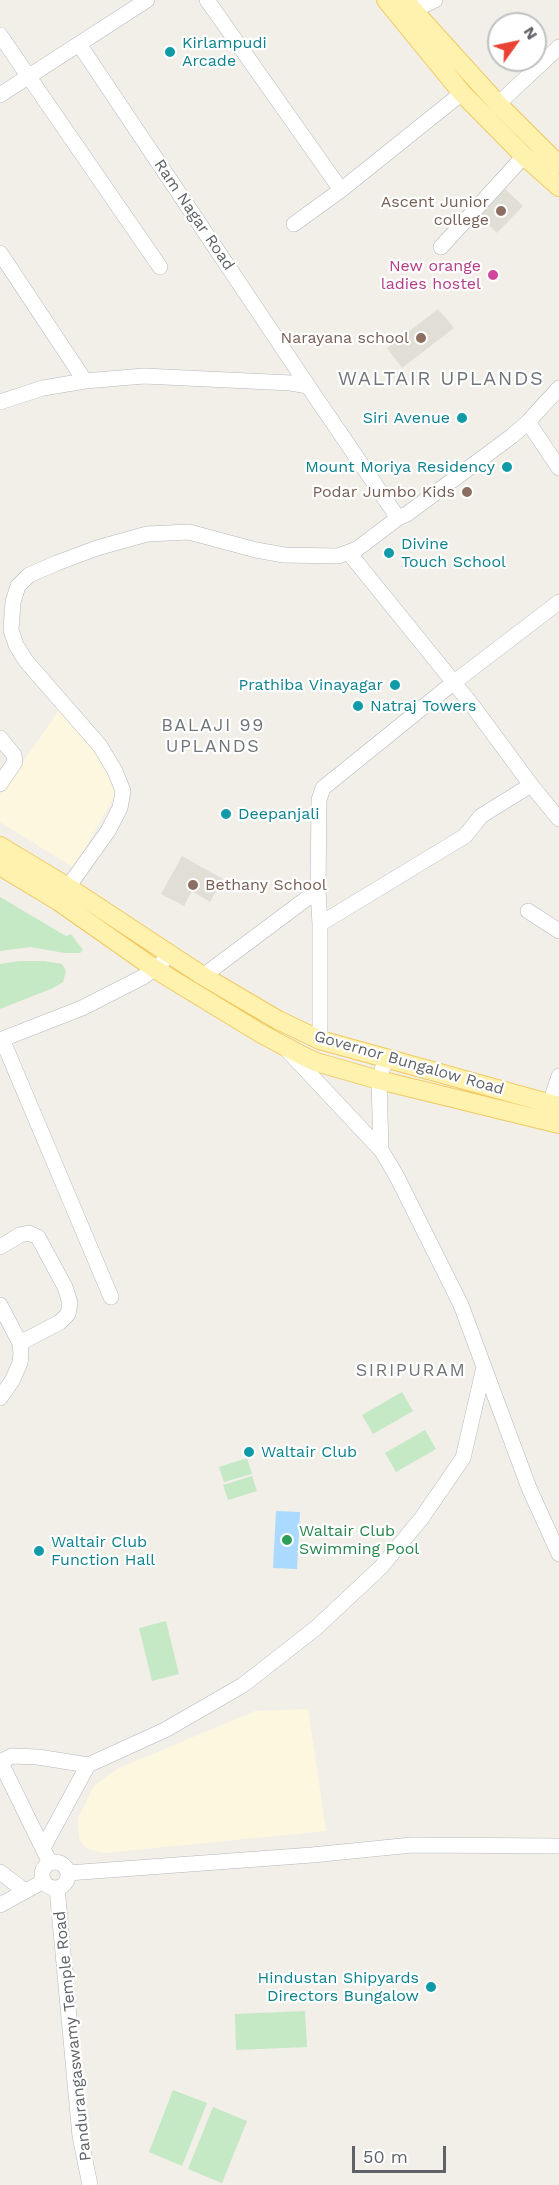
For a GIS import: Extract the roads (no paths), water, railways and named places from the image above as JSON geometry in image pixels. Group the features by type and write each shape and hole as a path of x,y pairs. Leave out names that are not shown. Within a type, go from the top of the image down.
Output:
{"main road":[{"path":"399,6 462,93 524,156 559,187"},
{"path":"399,6 559,165"},
{"name":"Governor Bungalow Road","path":"0,846 68,887 202,976 278,1020 320,1040 554,1104"},
{"path":"0,866 58,901 156,969 283,1046 316,1062 379,1080 559,1124"}],"street":[{"path":"0,95 147,0"},
{"path":"207,0 341,190"},
{"path":"375,0 399,6 435,0"},
{"path":"0,35 160,267"},
{"name":"Ram Nagar Road","path":"79,44 398,518"},
{"path":"498,104 559,47"},
{"path":"294,224 341,190 462,93"},
{"path":"441,247 524,156"},
{"path":"0,253 85,381"},
{"path":"0,402 43,388 85,381 144,376 291,383 308,387"},
{"path":"68,887 108,831 120,808 123,791 115,771 100,746 26,661 16,645 11,630 13,602 18,585 29,575 57,563 97,548 147,534 189,532 284,555 310,557 349,553 417,507 528,422 559,388"},
{"path":"528,422 559,468"},
{"path":"349,553 559,819"},
{"path":"320,1040 318,890 320,800 323,788 453,683 559,602"},
{"path":"0,738 14,755 15,762 0,784"},
{"path":"320,924 465,836 481,816 531,785"},
{"path":"202,976 318,890"},
{"path":"528,911 559,931"},
{"path":"111,1297 1,1039 82,1008 128,986 156,969 171,954"},
{"path":"283,1046 381,1150 432,1245 460,1305 529,1488 559,1554"},
{"path":"381,1150 379,1080 386,1058"},
{"path":"554,1104 559,1076"},
{"path":"0,1247 20,1235 29,1233 38,1237 65,1287 70,1303 68,1314 60,1322 20,1343"},
{"path":"0,1305 20,1343 20,1363 12,1381 0,1398"},
{"path":"50,1863 0,1762 12,1756 38,1757 88,1765 165,1730 243,1685 316,1628 381,1567 421,1519 464,1458 484,1368"},
{"path":"42,1848 88,1765"},
{"path":"68,1873 312,1855 412,1845 559,1846"},
{"path":"0,1905 25,1892 50,1884 66,1883 68,1873 64,1865 59,1862 50,1863 43,1868 50,1884"},
{"path":"0,1872 25,1892"},
{"name":"Pandurangaswamy Temple Road","path":"50,1884 80,2136 90,2185"}],"water":[{"name":"Waltair Club Swimming Pool","path":"276,1511 300,1512 297,1569 273,1568"}],"place":[{"name":"Kirlampudi Arcade","path":"170,52"},
{"name":"Ascent Junior college","path":"501,211"},
{"name":"New orange ladies hostel","path":"493,275"},
{"name":"Narayana school","path":"421,338"},
{"name":"Siri Avenue","path":"462,418"},
{"name":"Mount Moriya Residency","path":"507,467"},
{"name":"Podar Jumbo Kids","path":"467,492"},
{"name":"Divine Touch School","path":"389,553"},
{"name":"Prathiba Vinayagar","path":"395,685"},
{"name":"Natraj Towers","path":"358,706"},
{"name":"Deepanjali","path":"226,814"},
{"name":"Bethany School","path":"193,885"},
{"name":"Waltair Club","path":"249,1452"},
{"name":"Waltair Club Swimming Pool","path":"287,1540"},
{"name":"Waltair Club Function Hall","path":"39,1551"},
{"name":"Hindustan Shipyards Directors Bungalow","path":"431,1987"}],"district":[{"name":"WALTAIR UPLANDS","path":"441,379"},
{"name":"BALAJI 99 UPLANDS","path":"213,736"},
{"name":"SIRIPURAM","path":"411,1371"}]}
